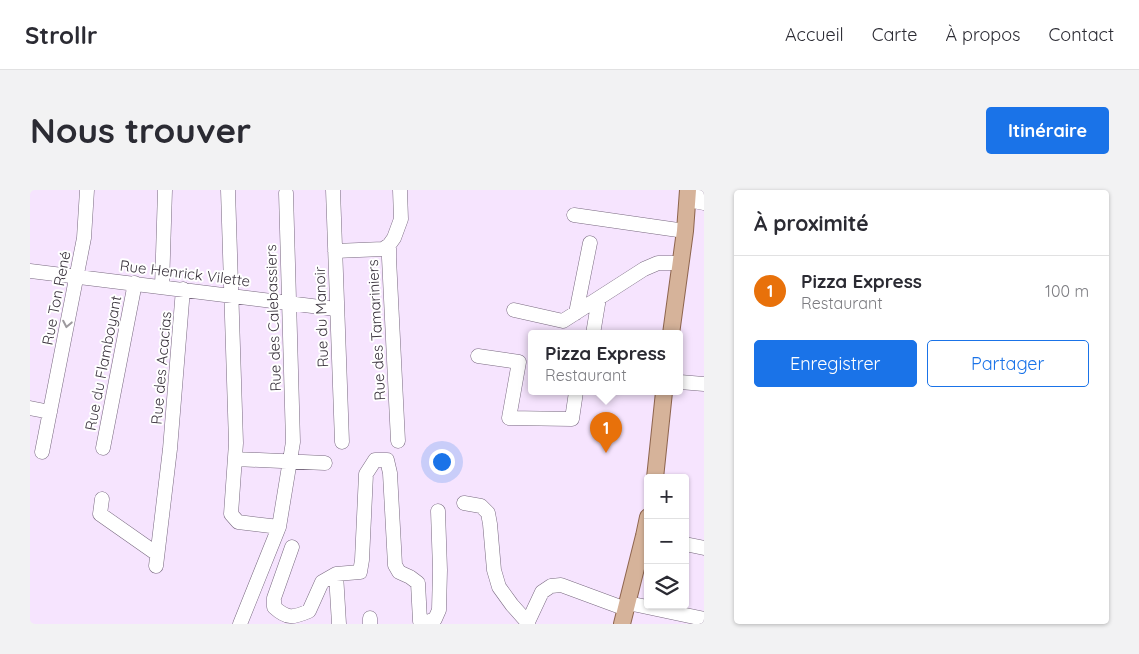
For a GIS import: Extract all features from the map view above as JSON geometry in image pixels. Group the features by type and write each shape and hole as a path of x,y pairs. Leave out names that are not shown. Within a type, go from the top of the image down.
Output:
{"main road":[{"path":"672,330 688,193"},
{"path":"655,474 664,395"},
{"path":"625,612 644,543"}],"street":[{"name":"Rue Ton René","path":"42,452 84,238 87,190"},
{"path":"162,287 166,190"},
{"path":"228,190 236,443 231,514 238,522 279,527"},
{"name":"Rue du Manoir","path":"333,190 342,442"},
{"name":"Rue des Tamariniers","path":"398,441 389,245 394,238 401,219 400,190"},
{"name":"Rue des Calebassiers","path":"240,624 279,527 293,442 286,193"},
{"path":"688,193 704,193"},
{"path":"688,193 704,203"},
{"path":"574,215 685,230"},
{"path":"576,313 590,243"},
{"path":"334,251 383,250 389,245"},
{"path":"514,310 563,321 658,262 680,264"},
{"name":"Rue Henrick Vilette","path":"30,271 336,309"},
{"name":"Rue du Flamboyant","path":"103,448 135,283"},
{"name":"Rue des Acacias","path":"102,498 100,514 157,560 170,449 184,289"},
{"path":"594,330 599,298"},
{"path":"478,356 519,362 509,418 572,419 576,395"},
{"path":"683,382 704,384"},
{"path":"30,408 50,412"},
{"path":"235,458 325,463"},
{"path":"292,547 274,598 274,607 282,615 296,617 309,611 322,582 336,574 360,572 366,474 375,460 387,460 390,473 395,565 399,572 418,583 420,621 427,622 435,619 439,610 438,511"},
{"path":"464,503 481,506 488,513 494,570 499,587 528,623 542,592 551,586 561,585 625,612 704,620"},
{"path":"689,545 704,548"},
{"path":"336,574 339,624"}],"place":[{"name":"Pizza Express","path":"606,453"}]}
